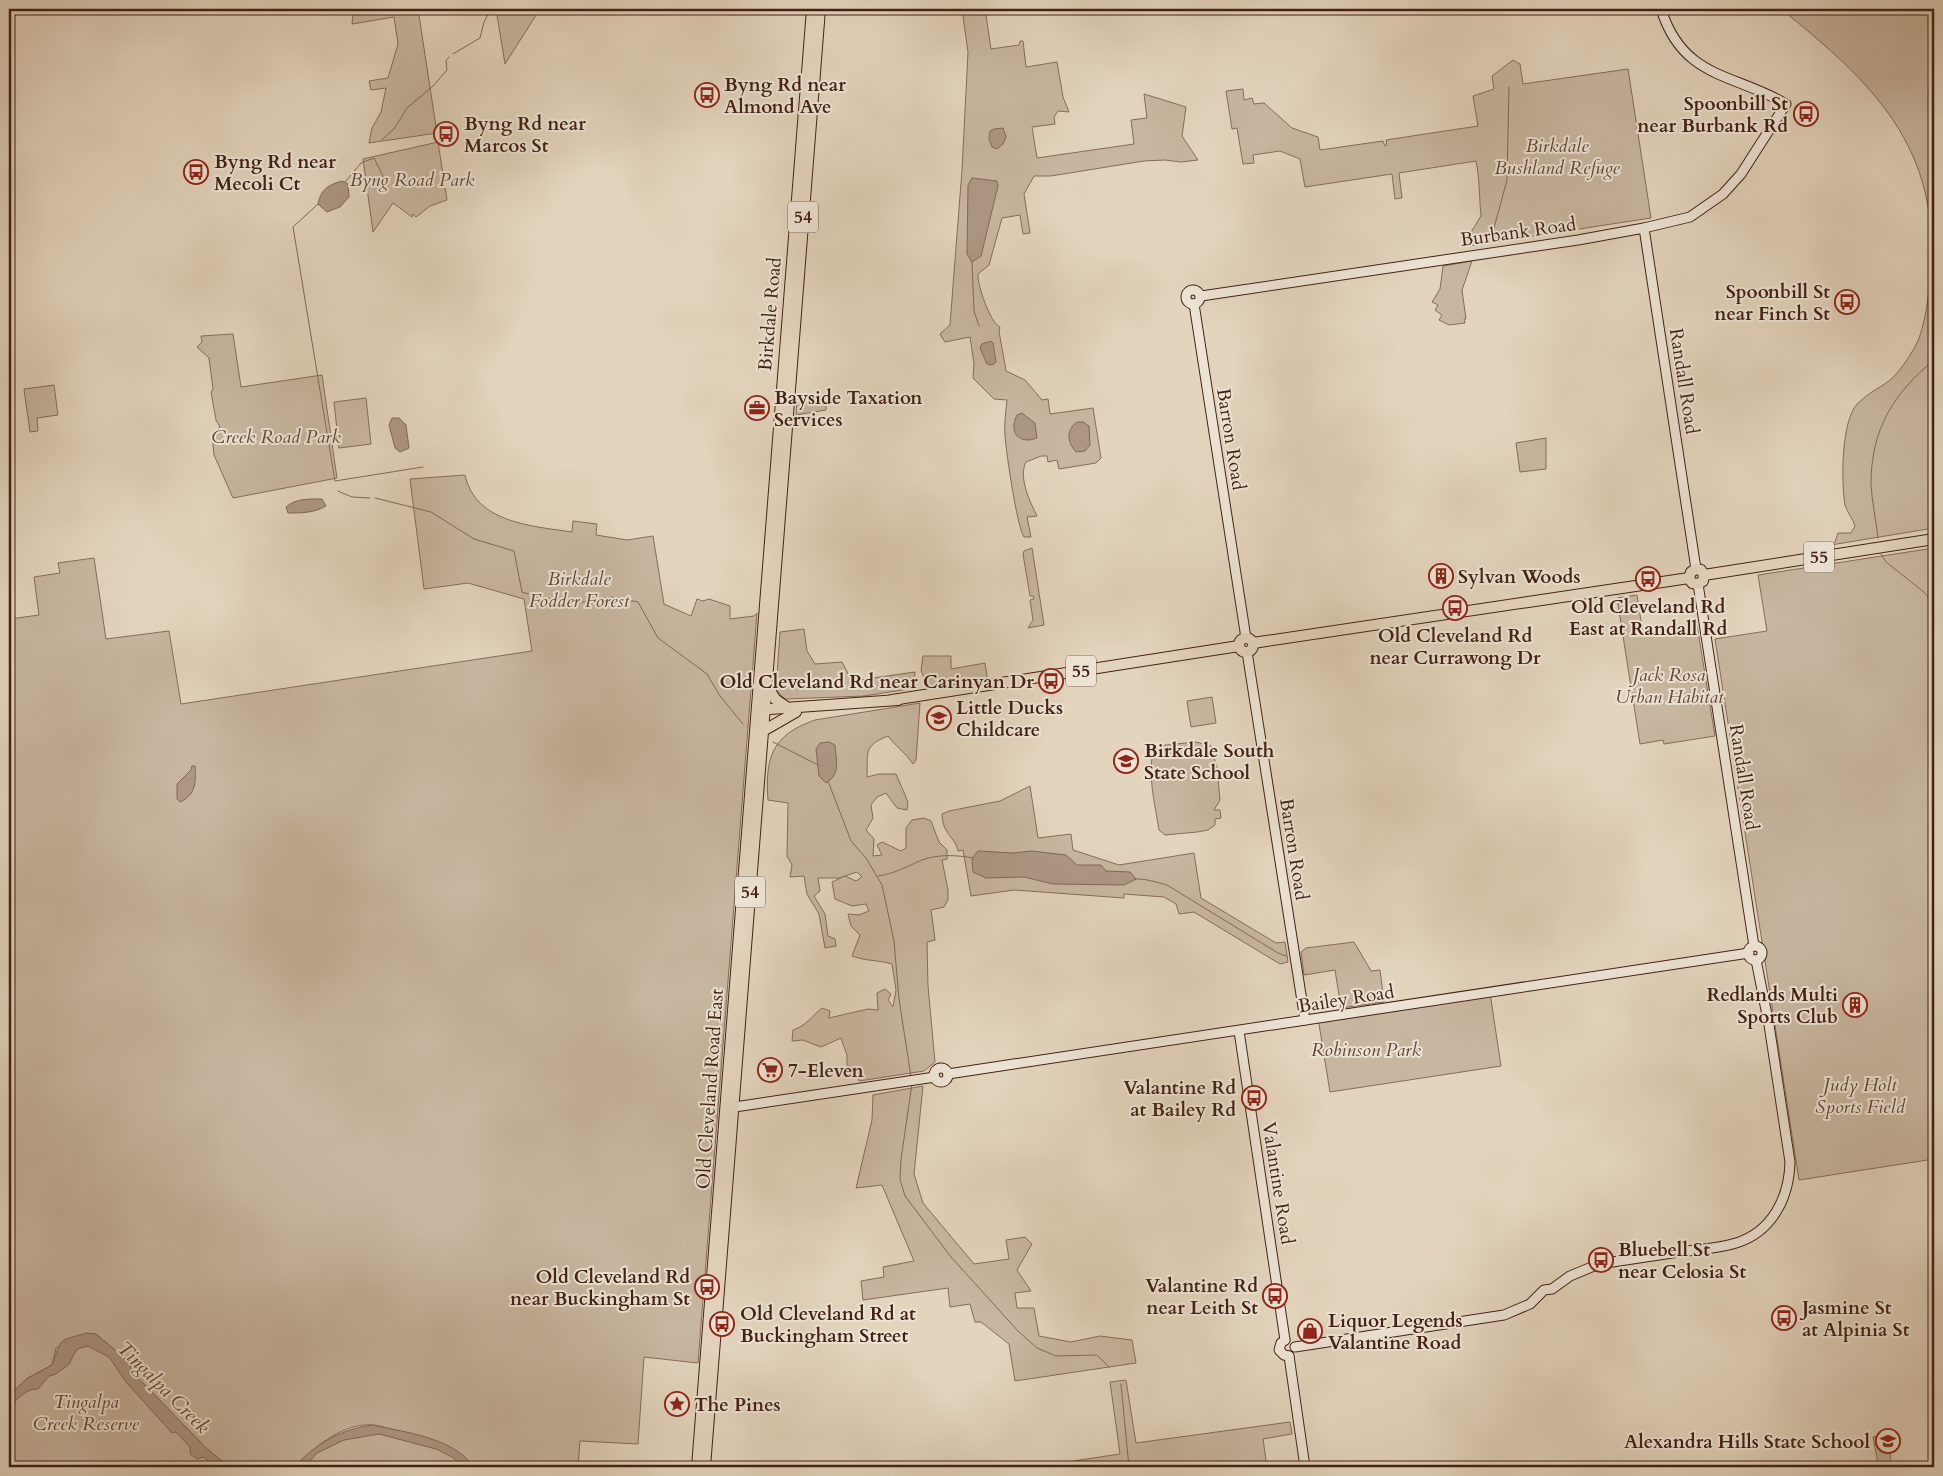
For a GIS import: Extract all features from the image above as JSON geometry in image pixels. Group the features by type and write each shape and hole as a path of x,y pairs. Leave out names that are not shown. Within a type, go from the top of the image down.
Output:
{"main road":[{"name":"Birkdale Road","path":"761,713 812,9"},
{"name":"Birkdale Road","path":"761,713 767,684 820,9"},
{"name":"55","path":"1700,572 1934,539"},
{"path":"1694,581 1691,572 1700,572"},
{"name":"55","path":"761,713 892,700 1247,645 1694,581"},
{"path":"763,731 792,710 775,699 767,684"},
{"name":"Old Cleveland Road East","path":"697,1467 763,731 761,713"},
{"name":"Old Cleveland Road East","path":"706,1467 729,1108 761,713"}],"street":[{"name":"Burbank Road","path":"1201,296 1644,228 1690,217 1723,194 1741,174 1786,104 1703,67 1690,56 1675,38 1660,9"},
{"name":"Randall Road","path":"1644,228 1700,572"},
{"path":"1195,290 1201,296 1200,300 1194,304 1187,300 1187,292 1195,290"},
{"name":"Barron Road","path":"1194,304 1305,1020"},
{"name":"Randall Road","path":"1295,1348 1504,1315 1530,1304 1544,1290 1552,1289 1570,1276 1599,1264 1740,1242 1766,1225 1783,1199 1790,1176 1787,1139 1756,960 1761,957 1762,951 1760,947 1751,950 1694,581"},
{"name":"Bailey Road","path":"729,1108 935,1077 936,1071 941,1068 947,1070 948,1074 1239,1031 1751,950"},
{"name":"Valantine Road","path":"1239,1031 1286,1340"},
{"path":"1286,1340 1293,1343 1295,1348 1289,1356 1282,1354 1279,1350 1281,1343 1286,1340"},
{"path":"1289,1356 1305,1467"}],"green space":[{"path":"380,9 418,9 437,133 369,143 372,128 381,112 386,88 371,90 369,81 388,78 398,44 394,17 352,24 353,14"},
{"path":"496,9 540,9 505,64"},
{"path":"962,9 985,9 991,49 1019,45 1020,41 1023,41 1026,67 1057,62 1063,97 1069,112 1058,111 1054,117 1055,124 1032,127 1037,158 1134,144 1131,120 1147,118 1144,94 1186,107 1182,136 1198,160 1181,162 1165,160 1144,161 1051,176 1034,176 1024,194 1030,233 1023,234 1020,215 1002,218 989,265 978,274 978,279 985,303 992,318 1000,327 999,331 1006,371 1025,380 1042,400 1048,399 1050,414 1093,408 1101,458 1096,463 1059,469 1057,460 1048,462 1047,456 1041,456 1026,462 1023,475 1024,482 1028,497 1037,516 1027,517 1031,537 1024,537 1021,530 1012,489 1005,435 1007,400 994,399 973,378 974,364 970,337 945,342 940,334 950,325 962,170 968,52"},
{"path":"1781,9 1934,9 1934,528 1831,545 1835,542 1838,533 1851,533 1855,526 1845,505 1843,481 1845,436 1852,411 1858,403 1897,373 1916,345 1922,330 1929,283 1931,230 1925,190 1912,154 1894,122 1871,92 1844,64"},
{"name":"Birkdale Bushland Refuge","path":"1513,60 1520,64 1523,84 1628,69 1651,218 1462,247 1481,216 1476,161 1399,173 1402,198 1395,199 1392,174 1305,187 1300,159 1280,151 1253,155 1254,163 1243,164 1237,128 1232,129 1226,91 1243,89 1244,100 1252,98 1254,104 1264,103 1292,128 1318,137 1320,150 1383,141 1385,146 1387,145 1386,140 1478,126 1473,96 1494,89 1492,76"},
{"name":"Byng Road Park","path":"438,142 447,200 430,206 416,217 413,214 412,217 393,203 373,232 363,159"},
{"path":"1472,261 1462,290 1465,323 1449,325 1439,320 1442,315 1435,310 1438,305 1432,302 1440,289 1443,266"},
{"name":"Creek Road Park","path":"233,334 241,387 322,375 337,478 233,498 214,455 212,434 220,427 216,420 211,392 213,389 209,358 197,347 202,342 201,336"},
{"path":"54,385 58,415 37,418 38,431 30,432 24,389"},
{"path":"826,396 826,410 796,415 797,400"},
{"path":"366,398 371,444 339,448 334,402"},
{"path":"1546,438 1546,469 1520,472 1516,443"},
{"name":"Birkdale Fodder Forest","path":"465,475 471,491 480,503 493,513 507,519 523,524 572,532 573,521 597,524 596,535 627,540 653,536 664,604 691,616 697,599 703,601 709,599 730,606 730,619 754,616 757,613 698,1363 644,1357 638,1444 580,1441 578,1467 474,1467 464,1456 452,1450 379,1426 362,1425 340,1432 330,1438 310,1452 294,1467 229,1467 207,1449 132,1372 129,1362 96,1334 81,1335 56,1348 52,1365 28,1378 9,1395 9,612 10,619 39,615 34,577 60,573 58,563 94,558 106,639 169,631 181,704 532,651 524,599 468,583 424,589 410,479"},
{"path":"1032,548 1044,625 1028,628 1033,620 1030,600 1034,599 1033,596 1030,596 1023,554 1024,551"},
{"name":"Judy Holt Sports Field","path":"1934,548 1934,1159 1799,1180 1715,639 1767,631 1758,575"},
{"name":"Jack Rosa Urban Habitat","path":"1637,595 1643,634 1697,625 1715,736 1664,744 1663,740 1640,744 1617,598"},
{"path":"804,629 807,651 815,664 842,662 852,681 915,672 913,687 864,696 785,699 776,690 780,632"},
{"path":"923,656 951,656 951,669 985,663 988,683 969,687 927,686 921,670"},
{"path":"1212,697 1216,723 1191,727 1187,701"},
{"path":"920,703 916,760 913,764 888,736 874,743 867,756 867,777 879,774 896,774 908,802 907,810 897,808 886,793 877,797 871,805 873,818 866,830 874,839 873,856 882,855 877,845 882,842 901,851 906,848 906,828 912,820 924,818 931,821 939,842 947,850 947,859 942,860 948,900 944,907 931,910 935,940 927,942 928,986 935,1062 924,1071 859,1081 857,1071 847,1065 847,1055 841,1038 821,1047 803,1040 792,1041 793,1030 805,1023 822,1008 830,1011 829,1018 868,1009 878,1010 877,993 885,989 891,994 888,1000 893,1007 896,990 892,964 852,956 860,935 851,926 848,914 859,915 869,911 866,904 852,906 835,899 832,882 845,876 839,878 818,878 820,891 814,896 825,914 828,936 835,939 836,946 825,948 819,914 807,894 804,876 790,877 792,865 787,856 788,803 768,800 768,771 774,750 789,733 815,720","holes":["857,872 862,877 856,881 845,876"]},
{"path":"1196,742 1211,746 1217,768 1220,800 1214,810 1220,810 1221,818 1215,819 1215,825 1208,830 1165,835 1159,830 1154,798 1151,774 1153,753 1157,746"},
{"path":"1030,786 1038,838 1071,834 1073,850 1119,865 1194,853 1201,898 1276,943 1285,942 1288,962 1280,964 1194,912 1179,914 1176,904 1164,897 1124,894 1124,898 1014,890 971,896 963,850 958,851 946,831 942,814 1000,801"},
{"path":"1354,942 1371,971 1380,970 1384,1002 1341,1008 1335,970 1304,975 1301,952 1306,948"},
{"name":"Robinson Park","path":"1490,993 1501,1066 1330,1092 1318,1018"},
{"path":"923,1086 914,1174 923,1203 974,1264 1009,1259 1006,1240 1025,1237 1032,1244 1017,1270 1031,1291 1015,1293 1017,1308 1034,1308 1039,1336 1071,1342 1100,1336 1132,1340 1136,1363 1015,1381 1009,1344 981,1322 975,1322 970,1304 950,1307 948,1288 863,1300 861,1281 884,1277 883,1267 914,1261 882,1185 856,1188 872,1120 873,1095"},
{"name":"Tingalpa Creek Reserve","path":"82,1342 113,1356 223,1467 9,1467 9,1402"},
{"path":"1126,1380 1136,1443 1290,1422 1292,1434 1263,1439 1267,1467 1073,1467 1073,1461 1120,1454 1110,1382"},
{"path":"380,1430 445,1449 467,1467 300,1467 315,1450 329,1444"},
{"path":"1887,1434 1892,1467 1864,1467 1878,1463 1873,1437"}],"shaded area":[{"path":"1003,128 1006,137 1003,144 997,149 992,147 989,139 990,131"},
{"path":"972,178 997,181 998,186 981,256 972,262 967,254 968,185"},
{"path":"342,181 348,184 349,197 340,207 327,212 318,204 321,195 329,186"},
{"path":"991,341 996,362 992,365 987,364 980,348 982,344"},
{"path":"1022,413 1035,423 1037,438 1025,440 1017,436 1014,427 1015,421 1017,415"},
{"path":"392,418 399,418 406,425 409,448 400,452 395,448 389,425"},
{"path":"1077,422 1083,422 1089,426 1090,445 1085,451 1076,452 1069,440 1069,432"},
{"path":"308,499 322,499 326,506 303,513 288,513 286,507"},
{"path":"829,742 835,745 837,762 834,776 826,783 819,776 816,749 820,743"},
{"path":"192,766 195,766 194,787 189,796 180,802 177,799 177,784 191,770"},
{"path":"978,851 1013,853 1032,851 1066,855 1077,865 1101,865 1106,871 1130,872 1136,879 1124,885 1053,884 1024,877 986,878 973,872 972,858"},
{"name":"Tingalpa Creek","path":"87,1333 96,1334 129,1362 132,1372 207,1449 229,1467 217,1467 203,1457 197,1459 190,1454 190,1447 176,1432 172,1433 126,1382 109,1357 88,1346 77,1349 69,1364 56,1374 49,1376 38,1389 29,1390 22,1395 9,1408 9,1395 28,1378 52,1365 62,1341"},
{"path":"373,1425 414,1434 441,1443 465,1457 474,1467 464,1467 452,1457 436,1449 379,1434 344,1440 317,1453 305,1467 294,1467 311,1451 329,1439 350,1430"}],"waterway":[{"path":"453,54 480,38 484,22 491,9"},
{"path":"382,140 394,129 407,108 433,86 447,70 446,61 449,57"},
{"path":"1484,242 1494,228 1507,180 1509,87"},
{"path":"345,182 361,163 374,158 384,178"},
{"path":"318,204 293,227 335,481 423,467"},
{"path":"972,262 974,311 979,326"},
{"path":"1878,538 1871,485 1872,465 1880,430 1896,400 1907,386 1934,360"},
{"path":"338,491 352,497 370,498"},
{"path":"375,498 431,512 474,539 514,551 522,592 541,598 584,602 611,597 638,602 658,638 707,674 720,696 743,724"},
{"path":"1881,554 1886,562 1924,592 1934,605"},
{"path":"773,742 818,765"},
{"path":"828,781 851,841 866,858 882,885 894,941 899,999 911,1077"},
{"path":"878,876 895,872 922,860 934,857 954,856 973,858"},
{"path":"1135,879 1167,885 1278,953 1286,956"},
{"path":"912,1084 901,1159 900,1179 905,1196 951,1257 1018,1331 1037,1348 1056,1356 1097,1355 1109,1367"},
{"path":"1121,1384 1129,1467"}],"place":[{"name":"Byng Rd near Almond Ave","path":"707,95"},
{"name":"Spoonbill St near Burbank Rd","path":"1806,114"},
{"name":"Byng Rd near Marcos St","path":"446,134"},
{"name":"Byng Rd near Mecoli Ct","path":"196,172"},
{"name":"Spoonbill St near Finch St","path":"1847,302"},
{"name":"Bayside Taxation Services","path":"757,408"},
{"name":"Sylvan Woods","path":"1441,576"},
{"name":"Old Cleveland Rd East at Randall Rd","path":"1648,579"},
{"name":"Old Cleveland Rd near Currawong Dr","path":"1455,608"},
{"name":"Old Cleveland Rd near Carinyan Dr","path":"1051,681"},
{"name":"Little Ducks Childcare","path":"939,718"},
{"name":"Birkdale South State School","path":"1126,761"},
{"name":"Redlands Multi Sports Club","path":"1855,1005"},
{"name":"7-Eleven","path":"770,1070"},
{"name":"Valantine Rd at Bailey Rd","path":"1254,1098"},
{"name":"Bluebell St near Celosia St","path":"1601,1260"},
{"name":"Old Cleveland Rd near Buckingham St","path":"707,1287"},
{"name":"Valantine Rd near Leith St","path":"1275,1296"},
{"name":"Jasmine St at Alpinia St","path":"1784,1318"},
{"name":"Old Cleveland Rd at Buckingham Street","path":"722,1324"},
{"name":"Liquor Legends Valantine Road","path":"1310,1331"},
{"name":"The Pines","path":"677,1404"},
{"name":"Alexandra Hills State School","path":"1888,1441"}]}
